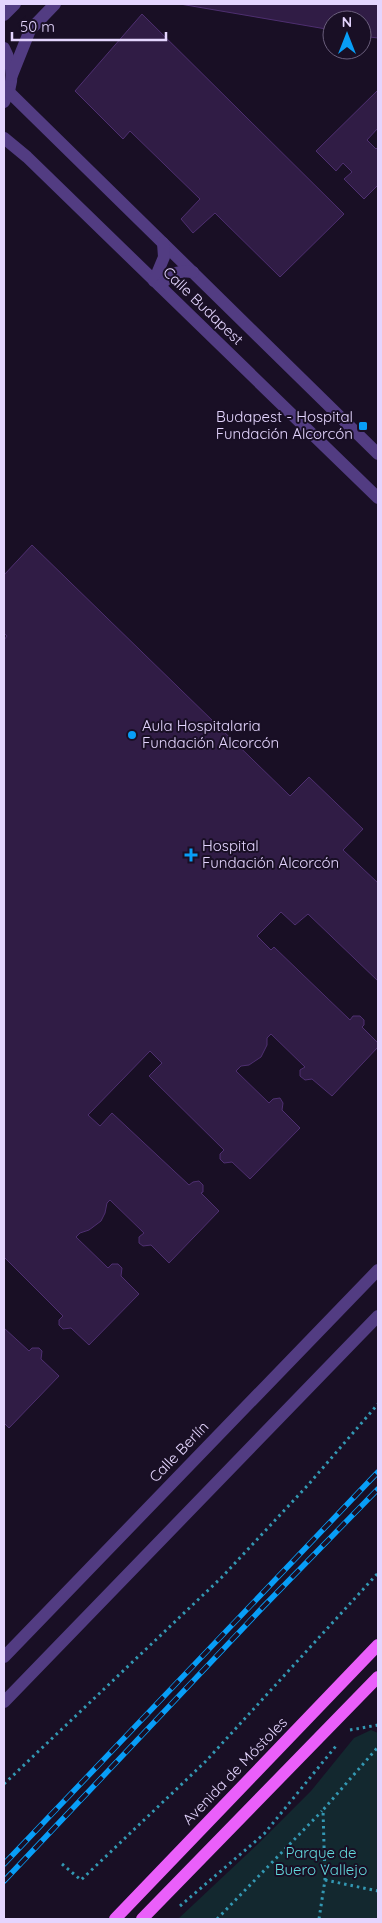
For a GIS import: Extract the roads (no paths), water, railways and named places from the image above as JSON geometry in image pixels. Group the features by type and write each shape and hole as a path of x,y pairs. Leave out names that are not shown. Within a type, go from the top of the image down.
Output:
{"main road":[{"name":"Avenida de Móstoles","path":"115,1919 378,1645"},
{"path":"142,1919 376,1683"}],"street":[{"path":"4,14 15,4"},
{"path":"7,97 12,75 30,30 55,4"},
{"path":"4,48 10,60 12,75"},
{"name":"Calle Budapest","path":"7,97 163,243 378,454"},
{"name":"Calle Budapest","path":"4,138 27,157 378,498"},
{"path":"157,283 164,257 163,243"},
{"path":"157,283 176,272 193,272"},
{"name":"Calle Berlín","path":"4,1657 378,1270"},
{"path":"4,1702 378,1316"}],"railway":[{"path":"4,1864 378,1472"},
{"path":"4,1881 263,1607 378,1489"}],"place":[{"name":"Budapest - Hospital Fundación Alcorcón","path":"363,426"},
{"name":"Aula Hospitalaria Fundación Alcorcón","path":"132,735"},
{"name":"Hospital Fundación Alcorcón","path":"191,855"}],"park label":[{"name":"Parque de Buero Vallejo","path":"321,1862"}]}
